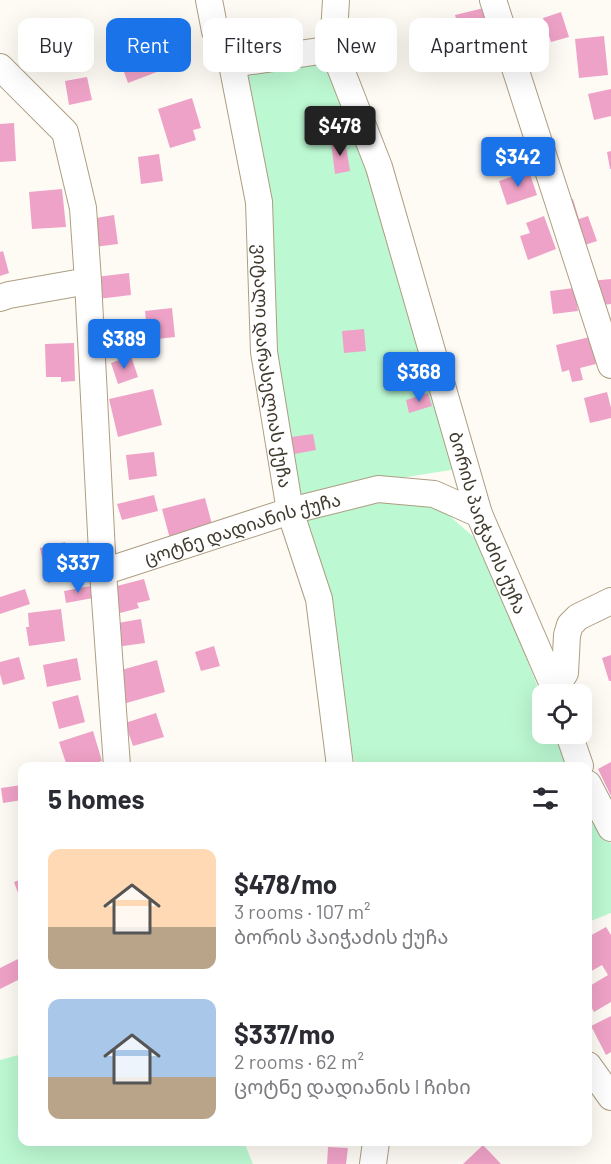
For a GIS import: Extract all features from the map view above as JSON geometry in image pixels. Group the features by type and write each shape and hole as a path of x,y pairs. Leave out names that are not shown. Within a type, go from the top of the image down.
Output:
{"street":[{"name":"ვიტალი დარასელიას ქუჩა","path":"209,0 212,18"},
{"name":"ბორის პაიჭაძის ქუჩა","path":"335,18 336,0"},
{"path":"493,0 611,366"},
{"path":"0,67 65,132 83,208 103,572 117,762"},
{"name":"ვიტალი დარასელიას ქუჩა","path":"234,72 259,202 264,352 290,511 319,599 339,762"},
{"name":"ბორის პაიჭაძის ქუჩა","path":"342,72 379,167 479,514 553,684"},
{"path":"0,298 88,281"},
{"name":"ცოტნე დადიანის ქუჩა","path":"103,572 290,511 378,489 434,494 479,514"},
{"path":"560,684 565,673 567,635 570,625 578,617 611,601"},
{"path":"572,744 579,762"},
{"path":"592,792 611,828"},
{"path":"592,1071 611,1097"},
{"path":"373,1164 375,1146"}],"green space":[{"path":"303,61 315,62 315,72 328,72 336,82 373,174 457,469 375,482 301,499 273,335 244,72 303,72"},
{"path":"378,498 413,498 444,511 477,540 536,684 532,684 532,744 559,744 566,762 355,762 329,593 303,517"},
{"path":"592,810 611,844 611,913 592,920"},
{"path":"18,1055 18,1146 246,1146 253,1164 0,1164 0,1060"}],"building":[{"path":"488,7 491,18 456,18 455,15"},
{"path":"561,12 569,37 551,42 549,18 543,18"},
{"path":"604,36 608,75 579,78 575,39"},
{"path":"124,72 157,72 128,83"},
{"path":"87,77 92,100 69,105 65,81"},
{"path":"611,89 611,116 594,120 588,94"},
{"path":"192,98 201,128 193,130 196,140 170,148 158,109"},
{"path":"14,123 16,161 0,162 0,124"},
{"path":"345,140 350,171 335,174 331,142"},
{"path":"611,151 611,169 610,169 607,152"},
{"path":"159,154 163,181 141,184 138,157"},
{"path":"529,171 537,195 507,205 499,181"},
{"path":"62,189 66,227 32,229 29,192"},
{"path":"573,199 579,219 588,216 597,241 579,247 564,201"},
{"path":"114,215 118,244 94,247 90,219"},
{"path":"544,216 556,249 528,260 520,236 530,233 526,223"},
{"path":"3,251 9,273 0,276 0,252"},
{"path":"129,273 131,295 98,299 96,277"},
{"path":"611,279 611,304 593,306 590,281"},
{"path":"574,288 578,311 553,314 550,291"},
{"path":"172,308 175,337 148,340 145,311"},
{"path":"364,329 366,351 344,353 342,331"},
{"path":"590,337 596,364 580,368 583,380 572,382 569,370 562,372 556,345"},
{"path":"74,343 75,381 61,382 61,377 46,377 45,344"},
{"path":"131,356 138,377 118,384 111,363"},
{"path":"153,389 162,425 118,437 109,399"},
{"path":"607,392 611,418 590,423 584,398"},
{"path":"428,393 432,406 409,413 406,400"},
{"path":"313,434 316,450 294,454 291,437"},
{"path":"154,452 157,476 129,480 126,455"},
{"path":"154,495 158,511 122,520 117,504"},
{"path":"205,498 213,528 170,539 162,509"},
{"path":"65,542 73,576 48,583 40,548"},
{"path":"144,579 150,600 137,603 139,608 120,613 113,587"},
{"path":"91,586 93,598 66,603 64,591"},
{"path":"25,589 30,604 0,614 0,597"},
{"path":"61,609 65,641 29,646 26,627 29,627 28,613"},
{"path":"141,619 145,643 116,647 112,624"},
{"path":"214,646 220,666 201,671 195,652"},
{"path":"611,655 611,681 609,681 602,658"},
{"path":"19,657 25,679 3,685 0,662"},
{"path":"77,658 81,680 47,687 43,665"},
{"path":"157,660 165,692 123,704 114,672"},
{"path":"78,695 85,722 59,729 52,702"},
{"path":"156,713 164,737 133,746 125,723"},
{"path":"93,731 102,761 66,762 59,742"},
{"path":"611,762 611,796 598,769"},
{"path":"18,786 18,801 3,803 1,788"},
{"path":"18,880 18,893 14,882"},
{"path":"606,927 611,935 611,1002 594,1012 592,985 608,975 602,965 592,971 592,935"},
{"path":"18,959 18,980 0,989 0,968"},
{"path":"611,1016 611,1052 606,1055 592,1028 592,1026"},
{"path":"484,1146 501,1164 463,1164"},
{"path":"328,1147 348,1148 346,1164 327,1164"}]}
